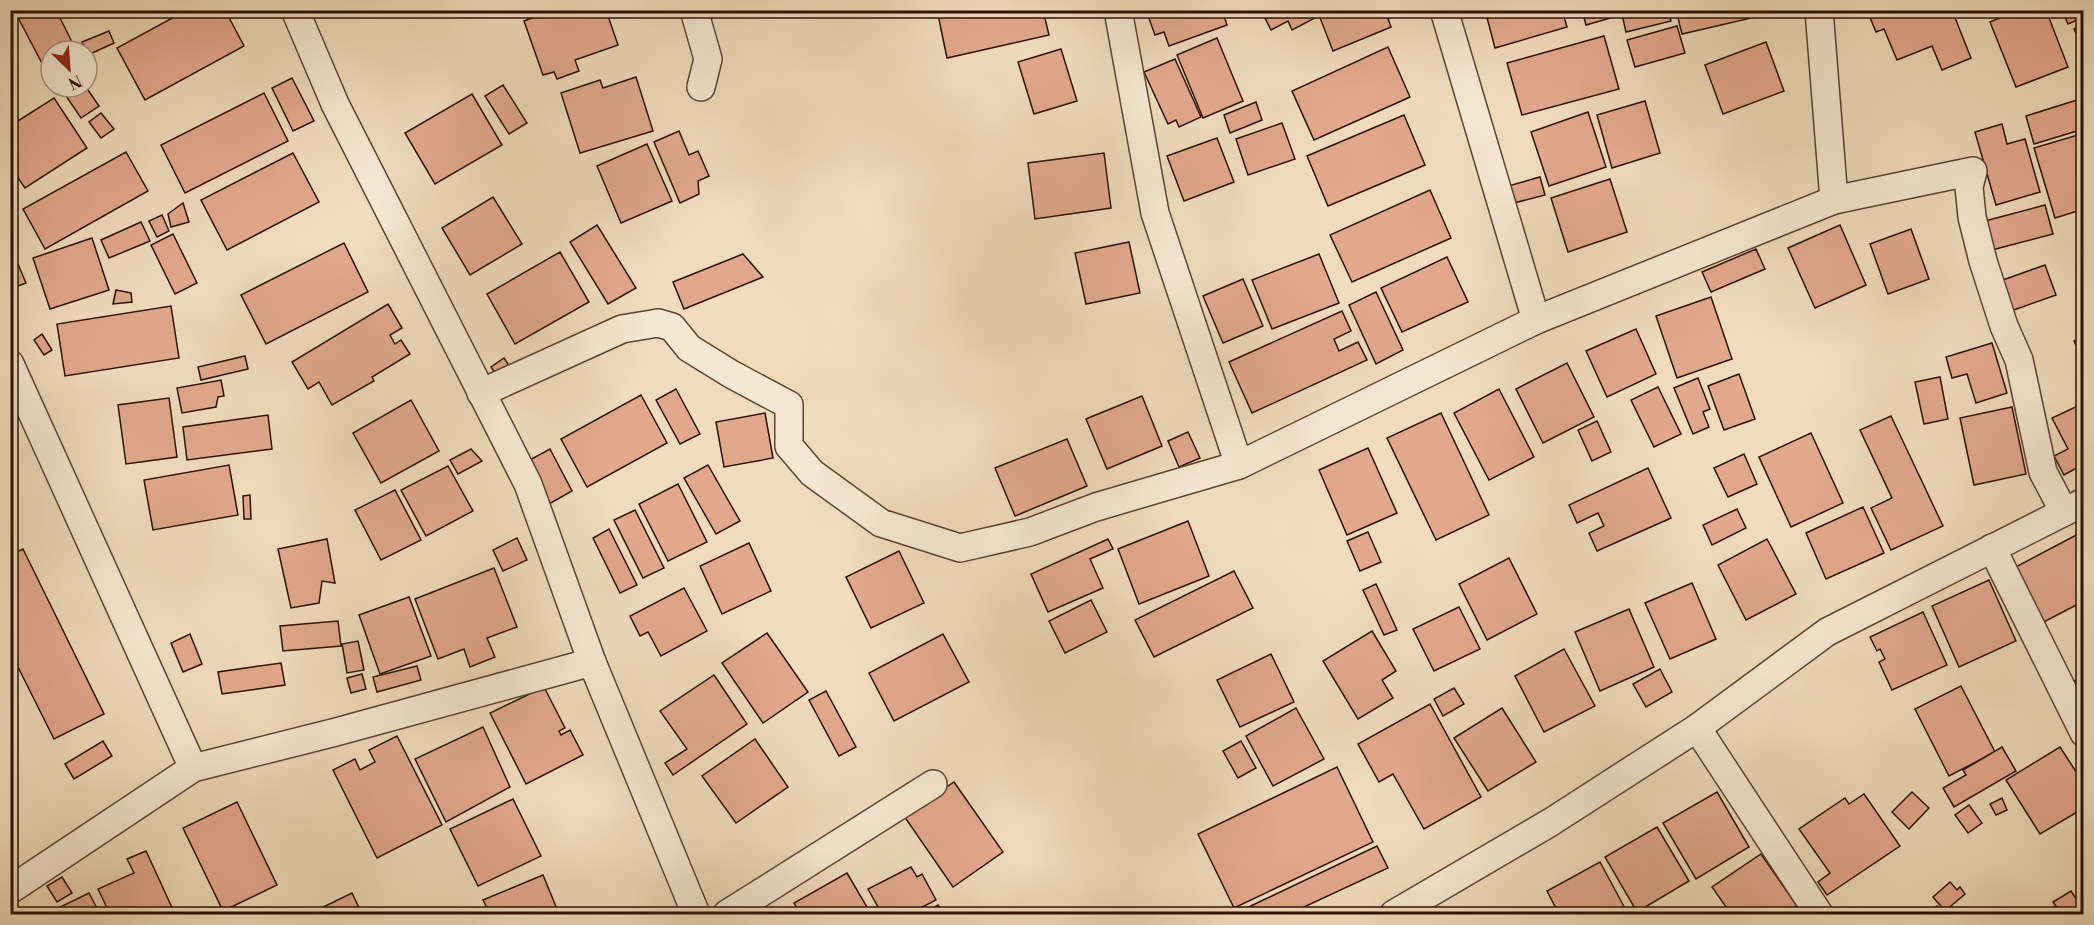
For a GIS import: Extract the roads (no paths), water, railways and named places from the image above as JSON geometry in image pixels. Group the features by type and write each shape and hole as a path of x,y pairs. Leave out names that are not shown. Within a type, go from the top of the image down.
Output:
{"street":[{"path":"295,10 335,104 528,484 592,662 696,915"},
{"path":"694,10 708,59 701,87"},
{"path":"1118,10 1155,213 1239,465"},
{"path":"1444,10 1536,320"},
{"path":"1819,10 1834,200"},
{"path":"482,393 622,329 657,322 672,327 689,348 789,405 789,446 812,473 880,523 960,548 1030,532 1096,507 1239,465 1536,320 1834,200 1973,171 1969,188 1972,217 1983,261 2004,326 2019,360 2043,472 2074,507 1827,632 1697,728 1551,822 1394,915"},
{"path":"10,364 193,768"},
{"path":"1992,548 2084,733"},
{"path":"10,890 193,768 592,662"},
{"path":"1697,728 1819,915"},
{"path":"727,915 933,784"}]}
